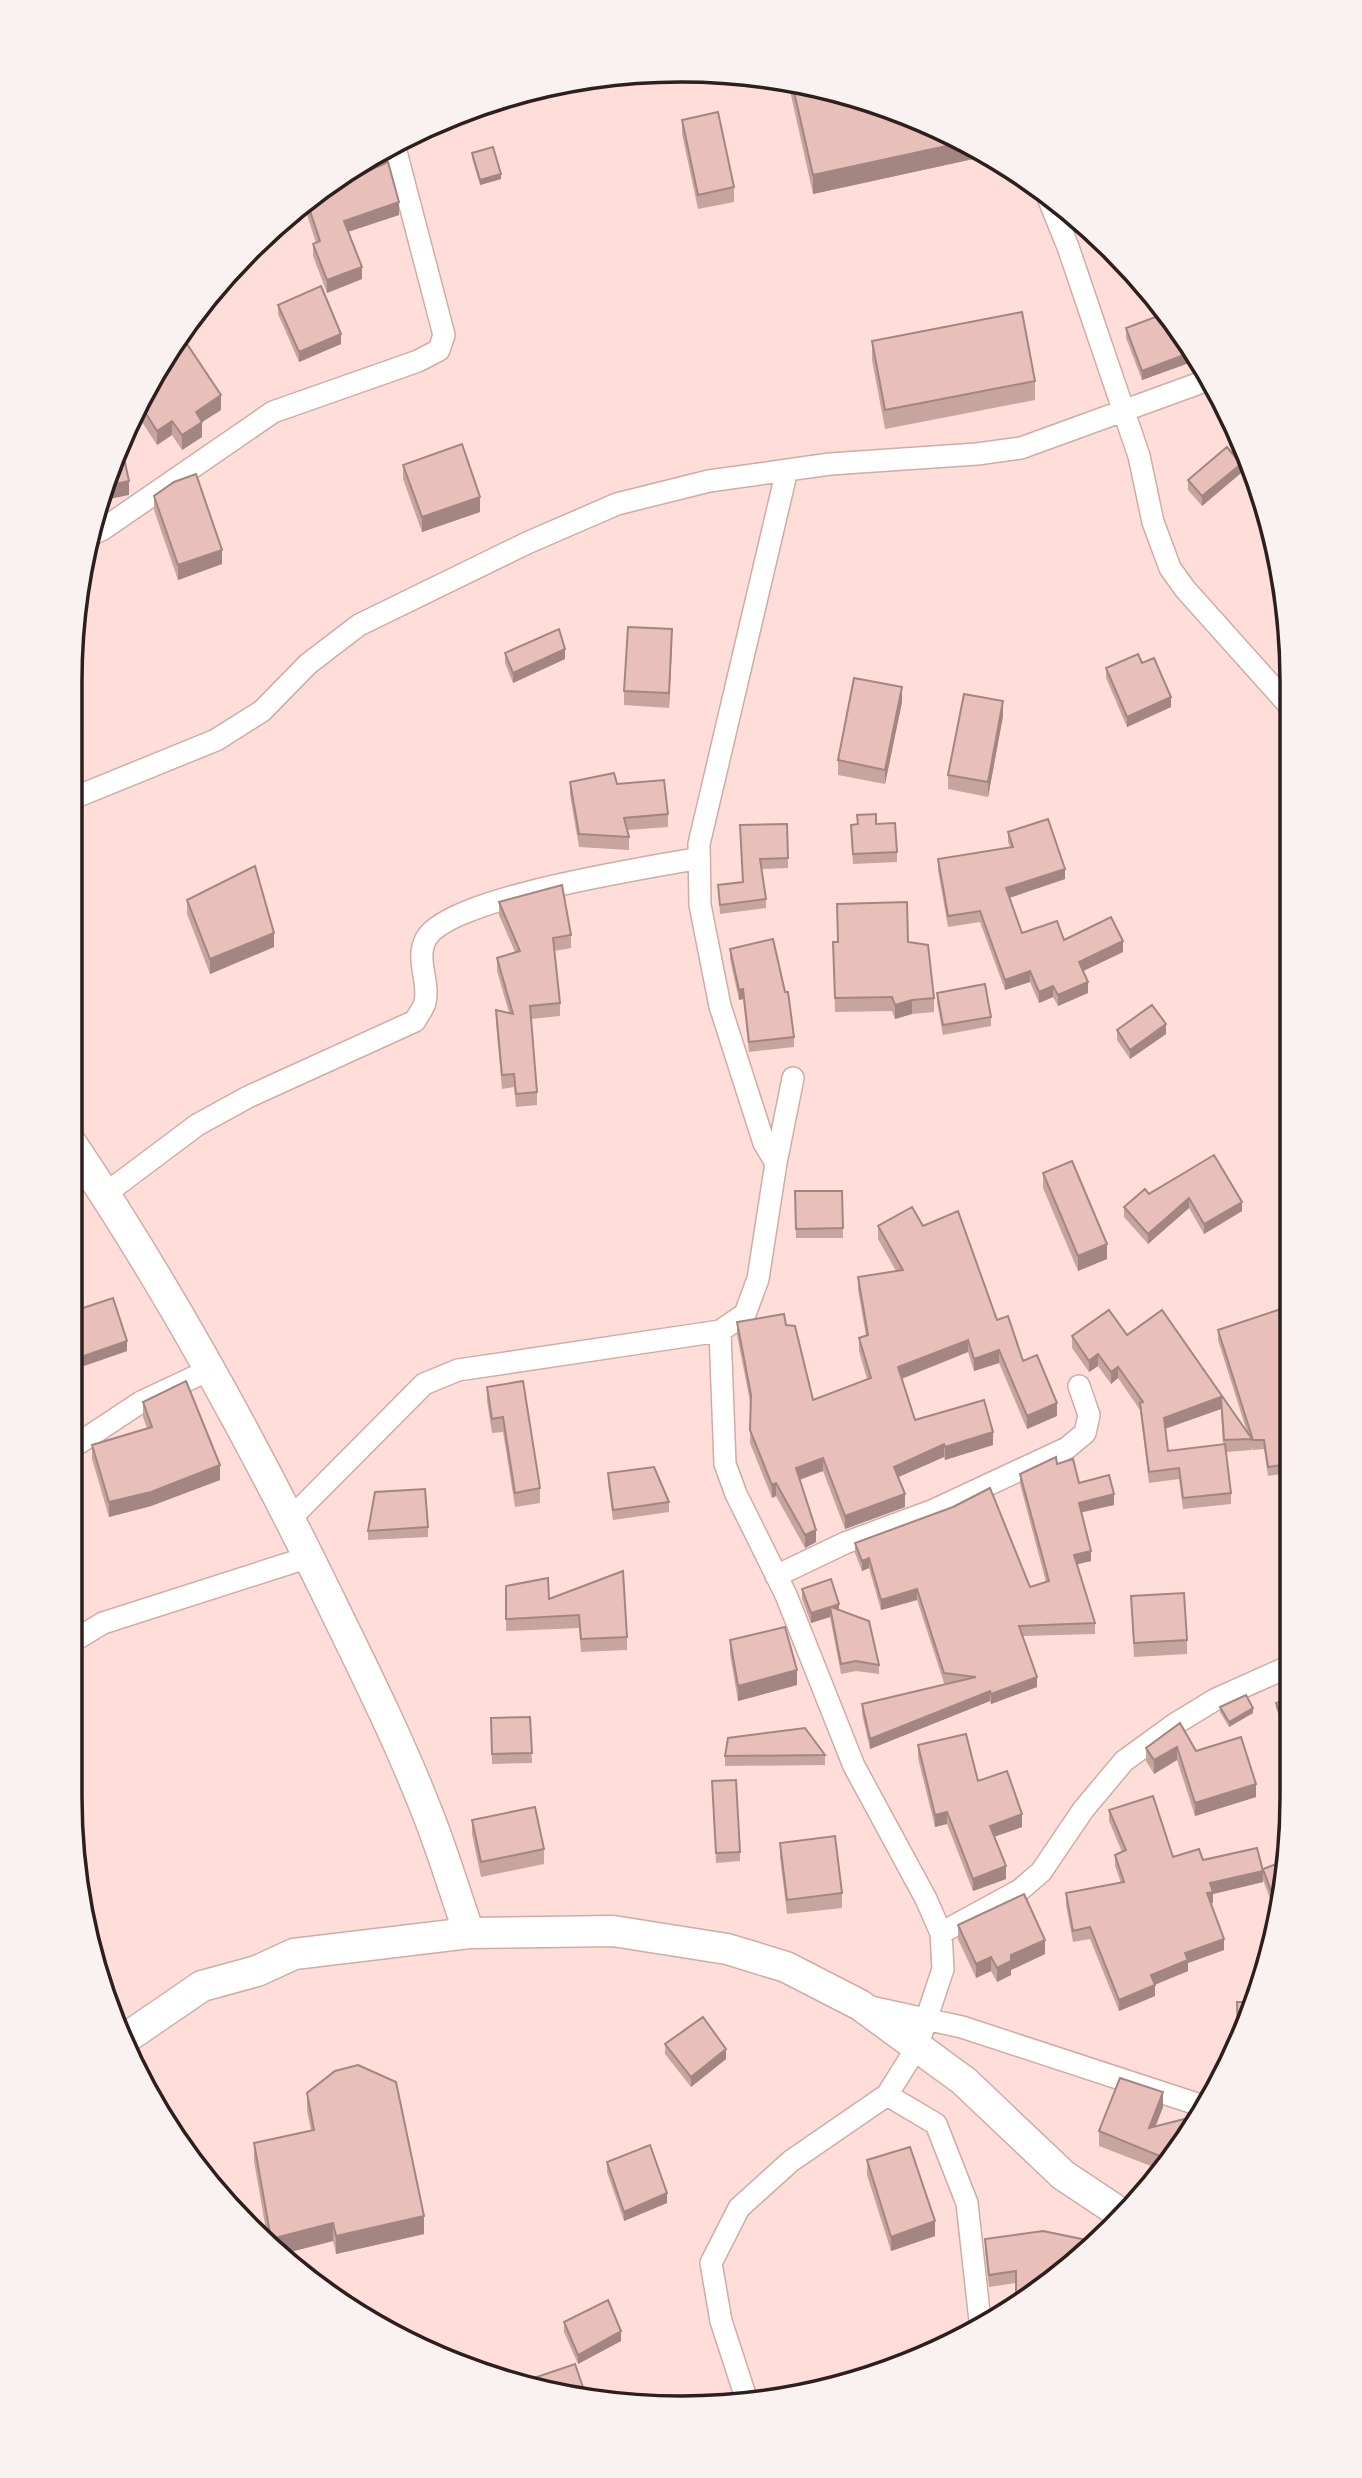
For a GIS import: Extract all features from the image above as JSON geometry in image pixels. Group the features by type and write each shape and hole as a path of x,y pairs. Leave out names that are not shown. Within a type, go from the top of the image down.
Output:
{"street":[{"path":"102,529 273,412 418,361 439,350 444,335 397,154"},
{"path":"1055,214 1139,456 1153,522 1170,568 1185,589 1280,692"},
{"path":"82,795 216,740 262,712 308,664 359,625 527,543 617,505 709,481 830,464 977,454 1021,448 1200,383"},
{"path":"776,1163 764,1143 720,1006 700,905 699,844 787,470"},
{"path":"105,1194 197,1125 248,1097 415,1021 426,1002 422,960 426,939 443,921 523,892 699,858"},
{"path":"290,1519 424,1384 458,1370 720,1331 745,1314 758,1279 776,1163 793,1078"},
{"path":"82,1160 136,1242 290,1519 371,1683 428,1813 469,1933"},
{"path":"720,1331 725,1464 736,1494 776,1576 854,1766 926,1899 941,1933 943,1969 917,2047 887,2095 791,2161 739,2208 711,2263 721,2320 744,2392"},
{"path":"82,1441 141,1402 209,1370"},
{"path":"776,1576 845,1543 934,1510 1067,1448 1086,1433 1089,1415 1079,1386"},
{"path":"82,1636 103,1623 309,1557"},
{"path":"941,1933 1020,1890 1041,1872 1083,1810 1124,1761 1175,1724 1216,1699 1280,1670"},
{"path":"132,2034 202,1986 257,1971 295,1954 469,1933 613,1931 727,1949 786,1967 860,2005 964,2081 1063,2175 1114,2209"},
{"path":"860,2005 962,2028 1195,2104"},
{"path":"887,2095 936,2124 967,2203 979,2316"}],"building":[{"path":"794,93 873,114 949,146 813,175"},
{"path":"718,112 734,187 698,195 682,120"},
{"path":"493,147 501,174 480,180 472,153"},
{"path":"388,162 399,202 344,221 362,267 327,280 313,244 320,241 310,212 366,172"},
{"path":"321,286 341,334 299,352 278,305"},
{"path":"1022,312 1035,381 885,410 872,341"},
{"path":"1156,317 1183,355 1142,371 1126,328"},
{"path":"187,344 221,395 196,412 202,422 182,435 172,421 157,431 146,413"},
{"path":"462,444 480,497 422,517 403,465"},
{"path":"1227,447 1239,466 1202,496 1188,480"},
{"path":"125,461 129,481 116,484"},
{"path":"196,474 222,550 178,565 154,496 174,482"},
{"path":"628,627 672,629 669,693 624,691"},
{"path":"559,629 565,649 513,673 505,653"},
{"path":"1138,654 1142,663 1154,658 1171,697 1127,717 1106,668"},
{"path":"854,678 902,687 885,770 838,760"},
{"path":"964,694 1003,701 988,782 948,775"},
{"path":"614,773 617,784 664,780 668,814 624,818 629,837 579,834 570,782"},
{"path":"876,814 876,824 895,823 897,852 853,854 851,825 858,824 857,815"},
{"path":"1048,819 1065,869 1006,888 1022,933 1057,921 1064,940 1111,917 1123,941 1079,962 1088,982 1058,995 1053,986 1039,992 1030,971 1005,980 980,911 948,916 938,859 1013,847 1008,832"},
{"path":"787,824 788,858 760,859 766,899 720,905 718,885 743,882 740,825"},
{"path":"255,866 274,933 210,959 187,900"},
{"path":"562,885 571,935 553,938 560,1003 530,1006 537,1092 516,1094 514,1074 502,1075 496,1010 513,1014 497,958 520,951 499,902"},
{"path":"907,902 908,942 928,945 934,998 895,1005 892,997 835,998 833,942 838,942 837,904"},
{"path":"773,939 785,992 788,992 794,1037 749,1042 743,989 739,990 730,949"},
{"path":"985,984 991,1017 943,1025 937,993"},
{"path":"1152,1005 1166,1024 1130,1050 1117,1030"},
{"path":"1214,1155 1242,1202 1204,1224 1189,1198 1148,1234 1124,1207 1145,1189 1149,1194"},
{"path":"1072,1161 1107,1244 1078,1256 1043,1173"},
{"path":"795,1191 842,1191 843,1228 796,1229"},
{"path":"912,1207 923,1226 958,1211 997,1320 1008,1316 1023,1361 1037,1355 1057,1403 1027,1416 999,1350 974,1359 968,1340 898,1367 915,1420 984,1400 993,1432 945,1447 944,1444 894,1467 905,1494 845,1516 823,1458 796,1468 816,1530 805,1535 776,1483 772,1485 750,1430 751,1395 737,1322 784,1314 786,1325 795,1326 813,1400 871,1378 859,1338 868,1335 858,1277 903,1270 878,1226"},
{"path":"113,1298 127,1341 82,1357 82,1308"},
{"path":"1280,1309 1280,1465 1268,1467 1264,1440 1253,1440 1218,1330"},
{"path":"1109,1310 1127,1335 1162,1310 1252,1439 1224,1440 1221,1397 1164,1418 1168,1451 1225,1444 1231,1493 1183,1498 1179,1468 1149,1472 1140,1403 1143,1402 1118,1367 1111,1372 1098,1354 1089,1361 1072,1336"},
{"path":"186,1381 220,1465 151,1492 109,1502 92,1445 152,1427 143,1402"},
{"path":"523,1381 540,1488 515,1493 503,1417 492,1419 487,1387"},
{"path":"1056,1457 1057,1464 1073,1459 1079,1483 1109,1475 1114,1494 1079,1503 1091,1551 1074,1555 1095,1623 1019,1626 1037,1677 991,1694 990,1691 870,1739 862,1704 976,1677 944,1673 917,1589 881,1600 869,1558 862,1561 855,1543 953,1507 990,1488 1030,1587 1049,1581 1020,1474"},
{"path":"654,1467 669,1502 613,1510 608,1473"},
{"path":"425,1489 428,1527 368,1531 375,1492"},
{"path":"623,1571 627,1637 581,1639 579,1615 506,1619 506,1586 548,1578 549,1599"},
{"path":"831,1579 839,1604 831,1607 869,1621 879,1665 856,1661 841,1664 830,1607 811,1613 802,1589"},
{"path":"1184,1593 1187,1640 1134,1643 1131,1596"},
{"path":"785,1627 797,1670 738,1686 730,1640"},
{"path":"1246,1695 1253,1708 1229,1722 1220,1707"},
{"path":"530,1717 532,1753 492,1754 491,1718"},
{"path":"1180,1723 1196,1751 1241,1737 1256,1784 1195,1803 1177,1747 1154,1760 1146,1748"},
{"path":"805,1728 825,1755 725,1756 728,1738"},
{"path":"966,1734 978,1781 1007,1771 1022,1814 990,1826 1006,1866 973,1879 947,1812 935,1815 918,1745"},
{"path":"736,1780 740,1852 716,1853 712,1781"},
{"path":"1153,1796 1173,1857 1199,1849 1203,1860 1257,1848 1263,1871 1210,1883 1213,1892 1207,1893 1224,1939 1185,1953 1188,1960 1151,1975 1155,1985 1119,2000 1090,1927 1073,1931 1066,1893 1124,1882 1115,1855 1126,1850 1109,1810"},
{"path":"535,1807 544,1849 481,1862 472,1820"},
{"path":"835,1836 842,1893 787,1900 780,1843"},
{"path":"1276,1864 1272,1893 1263,1869"},
{"path":"1024,1894 1045,1940 1011,1955 1011,1961 997,1968 991,1957 976,1964 958,1925"},
{"path":"1237,2002 1243,2002 1237,2017"},
{"path":"703,2017 726,2049 691,2077 665,2044"},
{"path":"358,2065 396,2082 424,2216 336,2236 333,2223 276,2238 270,2231 254,2143 314,2130 307,2093 335,2071"},
{"path":"1120,2078 1163,2092 1149,2128 1186,2119 1160,2156 1099,2131"},
{"path":"650,2145 667,2193 624,2212 607,2162"},
{"path":"910,2147 935,2221 891,2237 867,2160"},
{"path":"1043,2231 1084,2239 1016,2294 1016,2271 989,2275 985,2239"},
{"path":"608,2300 621,2331 578,2355 564,2322"},
{"path":"575,2364 583,2387 564,2384 536,2377"}]}
